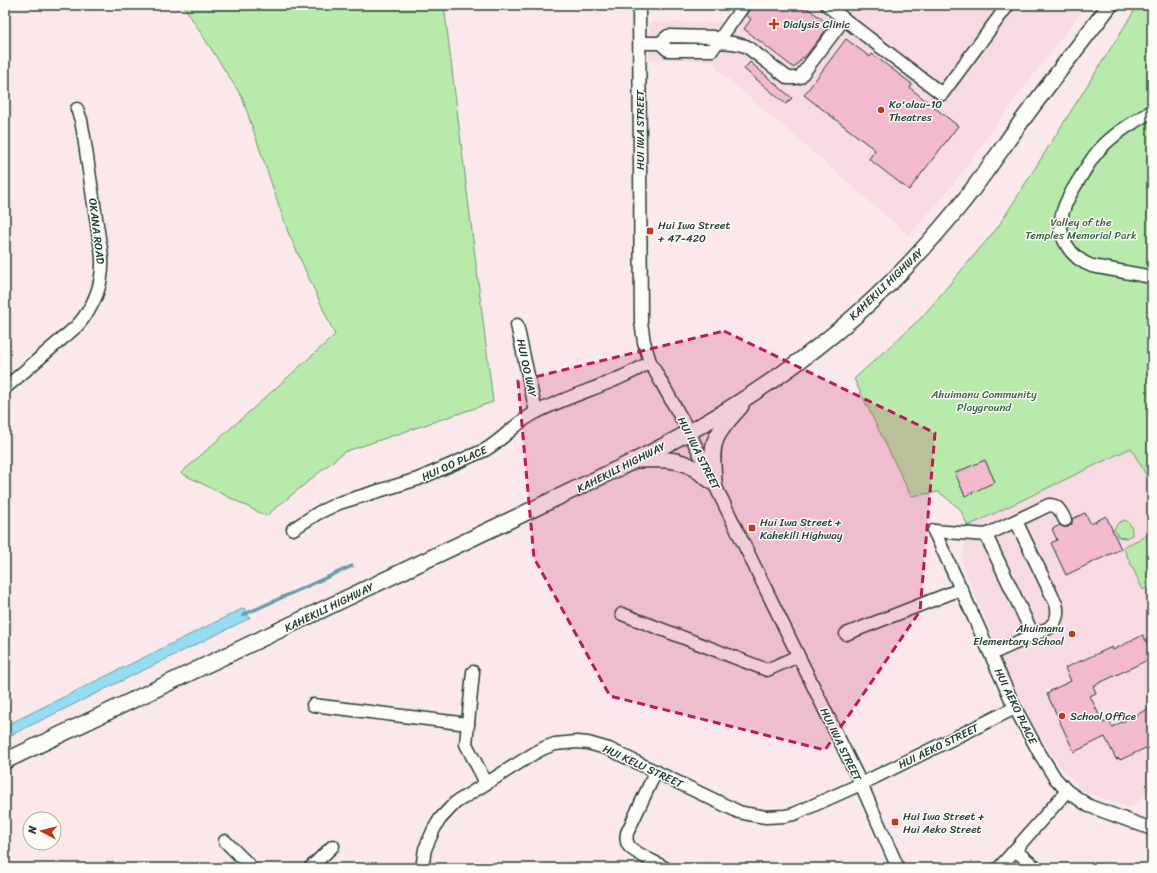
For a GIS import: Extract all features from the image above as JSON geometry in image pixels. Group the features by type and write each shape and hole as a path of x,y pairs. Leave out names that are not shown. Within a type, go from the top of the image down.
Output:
{"main road":[{"name":"KAHEKILI HIGHWAY","path":"5,761 636,460 689,432 749,396 823,343 881,292 913,259 978,183 1110,5"},
{"path":"714,483 713,450 715,440 720,431 749,396"},
{"path":"636,460 676,461 686,464 714,483"}],"street":[{"name":"HUI IWA STREET","path":"639,5 641,322 644,342 650,362 689,432 714,483 860,784 898,868"},
{"path":"718,42 744,5"},
{"path":"827,5 942,94 1008,5"},
{"path":"640,43 660,44 668,36 713,37 718,42 746,46 788,78 796,78 800,76 844,19"},
{"name":"OKANA ROAD","path":"5,388 77,326 94,301 99,286 102,270 101,248 98,238 84,137 81,120 77,109"},
{"path":"1152,111 1120,132 1094,156 1077,182 1062,212 1061,228 1062,236 1069,250 1074,256 1086,264 1152,277"},
{"name":"HUI OO WAY","path":"517,325 536,412"},
{"name":"HUI OO PLACE","path":"293,529 328,508 418,480 485,450 519,423 536,412 631,374 650,362"},
{"path":"1033,635 986,535 1052,505 1058,508 1065,520"},
{"path":"991,654 1050,628 1057,618 1057,609 1016,521"},
{"name":"HUI AEKO PLACE","path":"986,535 934,531 1015,708 1040,754 1054,778 1067,791 1089,806 1152,829"},
{"path":"846,634 961,589"},
{"path":"622,614 767,670 798,656"},
{"path":"473,672 466,740 467,747 486,783"},
{"path":"313,705 468,724"},
{"name":"HUI AEKO STREET","path":"860,784 1015,708"},
{"name":"HUI KELU STREET","path":"422,868 425,849 429,839 440,819 455,803 538,751 555,744 566,742 588,742 599,745 739,812 766,817 794,814 860,784"},
{"path":"656,771 627,833 627,841 628,845 633,850 665,868"},
{"path":"999,868 1067,791"},
{"path":"226,841 252,868"},
{"path":"310,868 333,846"},
{"path":"1015,850 1036,868"}],"highlighted area":[{"path":"724,331 935,433 920,611 825,750 610,696 534,558 518,381"}],"shaded area":[{"path":"737,5 1086,5 998,122 963,172 909,236 717,69 714,61 649,59 650,22 725,22"},
{"name":"Ahuimanu Elementary School","path":"1131,447 1152,485 1152,788 1130,808 1083,791 1059,765 1021,706 962,562 968,526"}],"green space":[{"path":"183,5 444,5 493,402 344,452 266,516 181,473 335,335 288,232 242,97"},
{"path":"1138,5 1152,5 1152,485 1131,448 968,526 960,509 939,492 911,496 854,379 922,317 998,227"},
{"path":"1125,520 1131,526 1132,535 1126,538 1118,537 1114,529 1118,523"},
{"path":"1152,533 1152,585 1143,590 1123,547"}],"water":[{"path":"244,608 250,618 5,738 5,726"}],"building":[{"path":"751,5 803,5 830,25 804,58 803,57 794,68 744,29 751,19 746,15"},
{"name":"Ko'olau-10 Theatres","path":"846,39 870,57 872,54 912,84 910,88 958,126 909,190 869,159 875,150 804,95"},
{"path":"750,62 792,98 786,104 744,69"},
{"path":"985,460 995,482 965,496 955,473"},
{"path":"1085,513 1091,524 1106,516 1121,549 1066,575 1051,543 1057,540 1052,529 1060,525 1068,527 1072,524 1072,519"},
{"path":"1143,635 1152,653 1152,658 1093,686 1096,693 1090,696 1103,723 1109,720 1112,727 1152,707 1152,745 1120,760 1119,758 1116,759 1105,737 1074,752 1047,694 1051,692 1050,691 1071,681 1065,668 1112,647 1113,650"}],"waterway":[{"path":"243,615 352,566"}],"place":[{"name":"Dialysis Clinic","path":"774,24"},
{"name":"Ko'olau-10 Theatres","path":"881,110"},
{"name":"Hui Iwa Street + 47-420","path":"650,231"},
{"name":"Hui Iwa Street + Kahekili Highway","path":"752,528"},
{"name":"Ahuimanu Elementary School","path":"1072,634"},
{"name":"School Office","path":"1062,716"},
{"name":"Hui Iwa Street + Hui Aeko Street","path":"895,822"}],"park label":[{"name":"Valley of the Temples Memorial Park","path":"1081,228"},
{"name":"Ahuimanu Community Playground","path":"984,400"}]}
